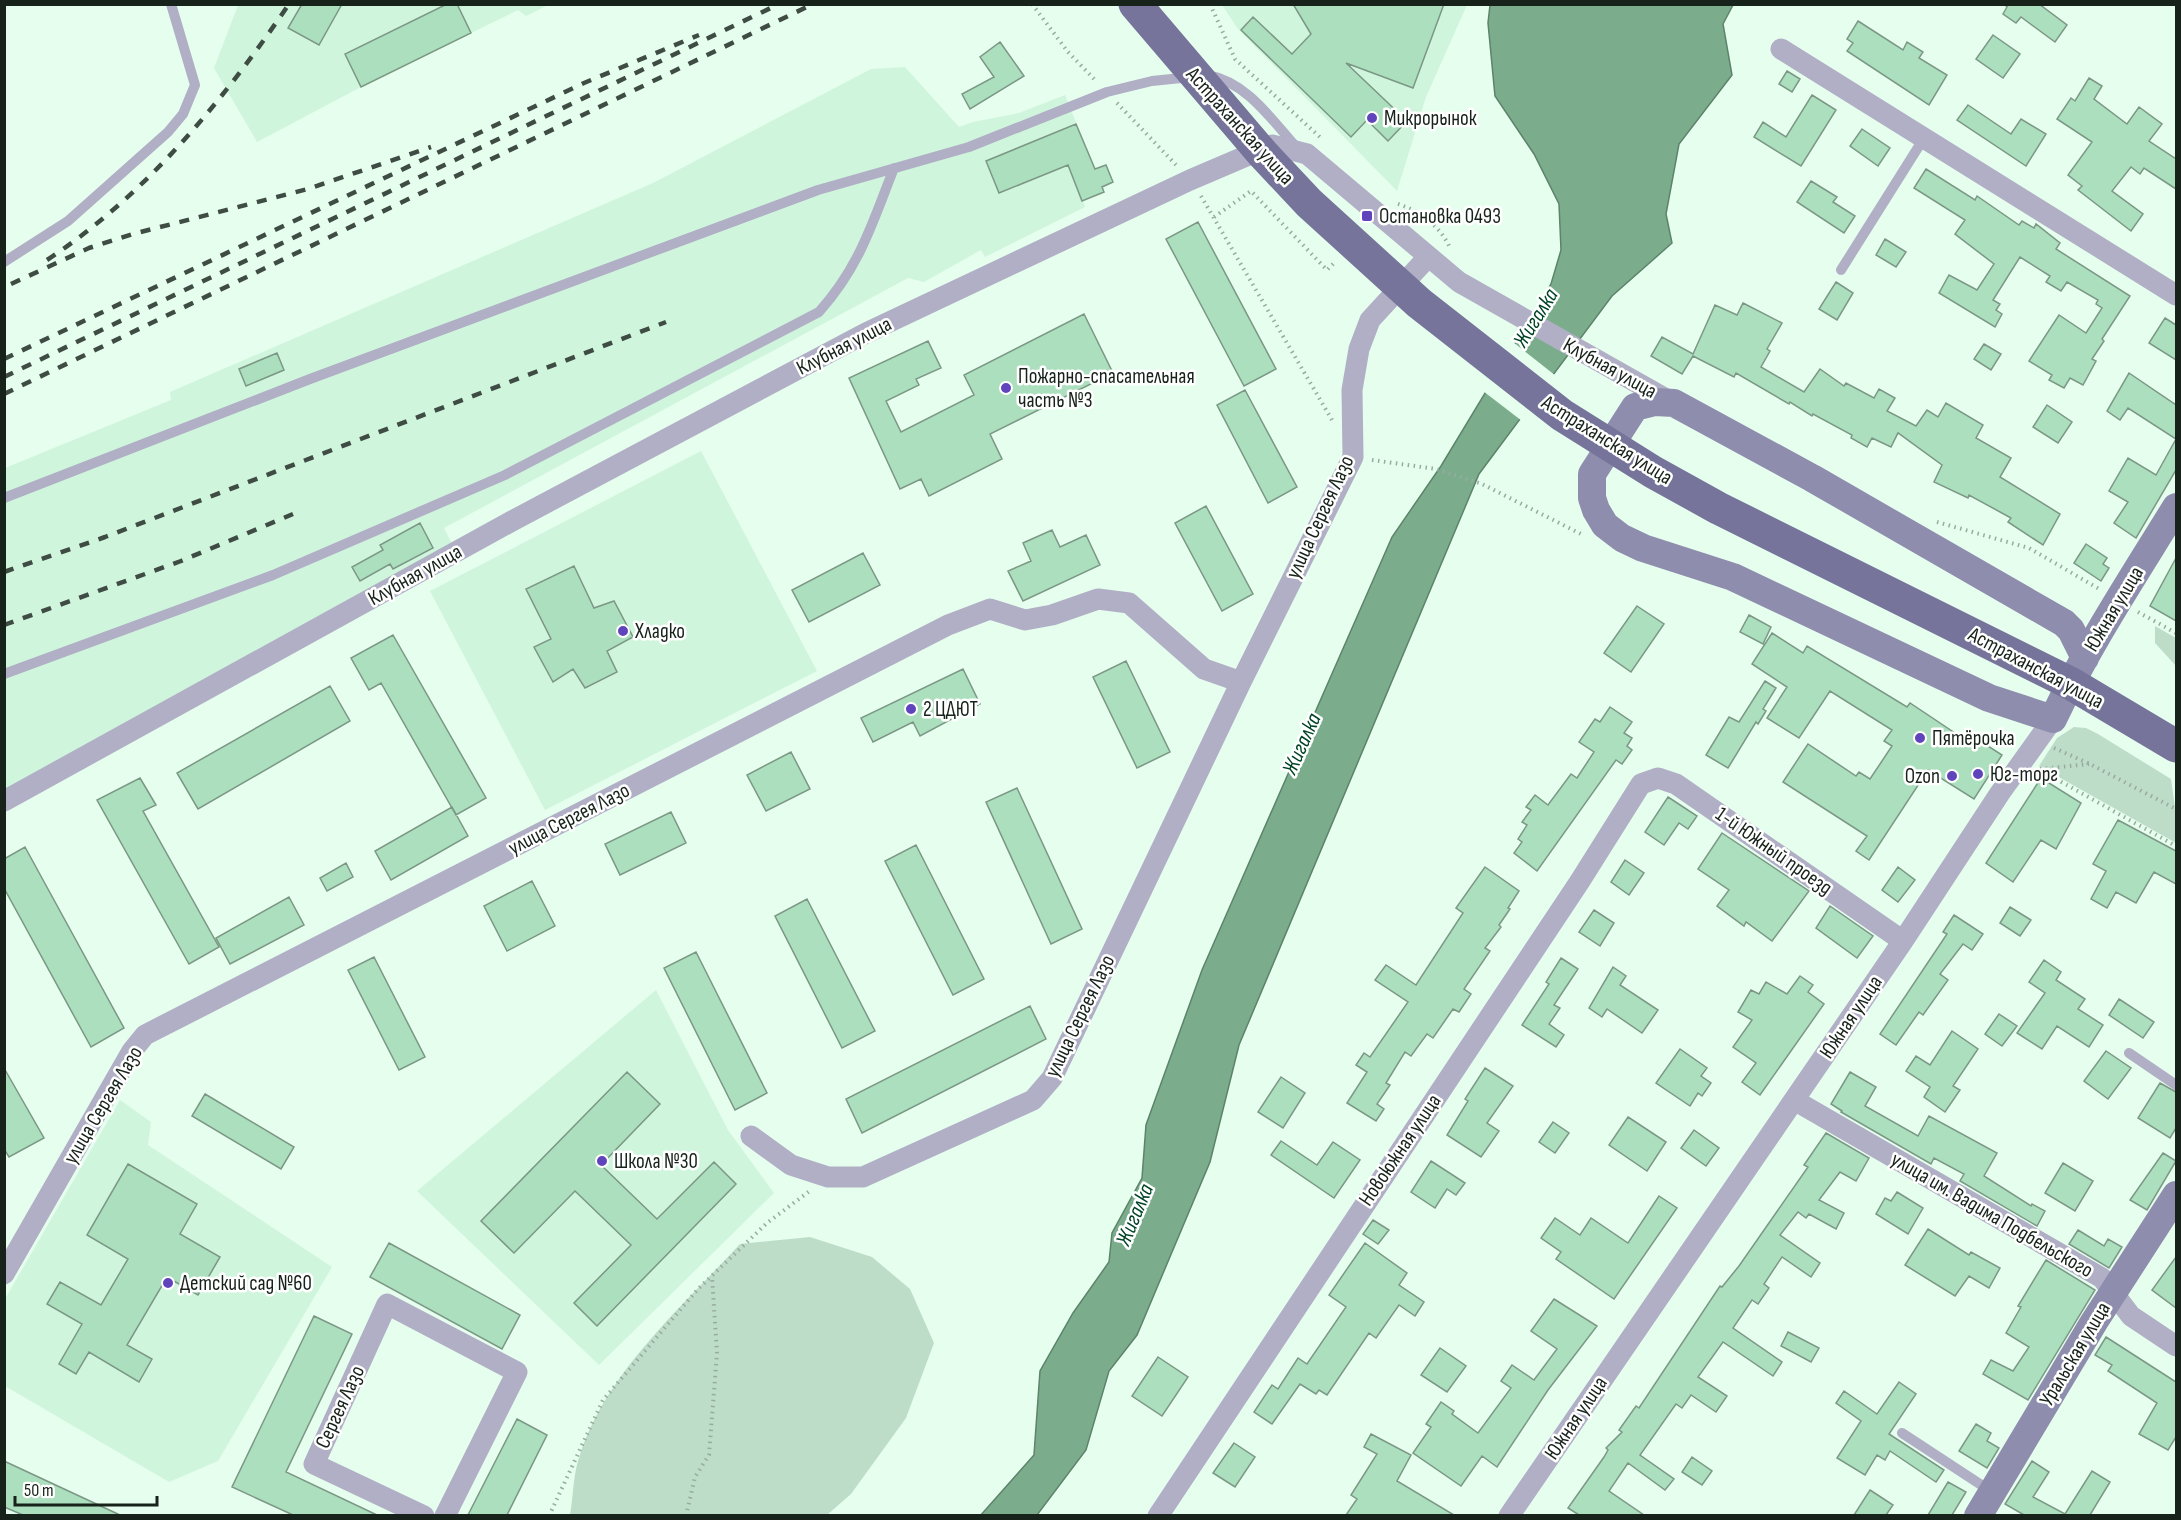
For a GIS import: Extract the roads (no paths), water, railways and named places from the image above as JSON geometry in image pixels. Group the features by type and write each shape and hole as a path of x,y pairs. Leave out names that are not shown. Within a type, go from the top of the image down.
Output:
{"main road":[{"name":"Астраханская улица","path":"1135,4 1309,203 1411,296 1562,415 1635,461 1689,491 2077,670 2176,746"}],"street":[{"path":"1781,49 2176,295"},
{"name":"Клубная улица","path":"4,801 512,521 866,333 1190,180 1272,145 1299,150 1459,282 1674,403"},
{"name":"улица Сергея Лазо","path":"751,1137 791,1165 828,1177 863,1177 1034,1100 1052,1078 1241,682 1353,457 1352,390 1362,339 1370,320 1428,257"},
{"path":"1596,360 1618,380 1635,407"},
{"path":"2053,719 1989,698 1733,577 1643,548 1622,538 1605,525 1596,510 1592,498 1593,474 1635,407 1655,402 1674,403 1812,478 2064,623 2071,630 2077,670"},
{"name":"Южная улица","path":"1509,1515 2053,719 2107,600 2176,507"},
{"name":"улица Сергея Лазо","path":"4,1274 132,1051 146,1035 948,625 990,609 1025,620 1052,615 1098,599 1129,603 1204,669 1241,682"},
{"name":"1-й Южный проезд","path":"1641,784 1658,778 1676,784 1903,941"},
{"name":"Новоюжная улица","path":"1158,1515 1568,900 1641,784"},
{"name":"улица им. Вадима Подбельского","path":"1794,1100 2102,1278 2131,1316 2176,1346"},
{"name":"Уральская улица","path":"1985,1504 2176,1195"},
{"name":"Сергея Лазо","path":"424,1515 314,1464 387,1304 517,1372 445,1515"}],"lane":[{"path":"4,262 68,221 168,132 183,114 195,85 171,4"},
{"path":"4,498 310,379 818,190 969,147 1107,92 1152,81 1207,75 1227,80 1243,89 1299,150"},
{"path":"1841,270 1924,138"},
{"path":"4,674 273,575 505,475 819,312 841,287 856,263 894,168"},
{"path":"2129,1053 2176,1085"},
{"path":"1902,1433 1985,1504"}],"water":[{"name":"Жигалка","path":"1490,5 1733,5 1723,24 1732,75 1679,144 1666,214 1672,243 1612,296 1479,474 1239,1045 1210,1162 1137,1335 1109,1371 1086,1450 1037,1515 980,1516 1034,1455 1040,1371 1073,1313 1109,1262 1112,1233 1142,1178 1146,1125 1202,970 1392,537 1441,466 1551,284 1561,250 1559,204 1534,154 1495,96 1488,23"}],"railway":[{"path":"47,260 83,234 150,176 210,110 289,4"},
{"path":"4,377 779,4"},
{"path":"4,394 813,4"},
{"path":"4,359 584,83 699,35"},
{"path":"11,284 89,248 133,234 308,189 431,147"},
{"path":"4,572 105,537 666,322"},
{"path":"4,625 181,561 293,514"}],"place":[{"name":"Микрорынок","path":"1372,118"},
{"name":"Остановка 0493","path":"1367,216"},
{"name":"Пожарно-спасательная часть №3","path":"1006,388"},
{"name":"Хладко","path":"623,631"},
{"name":"2 ЦДЮТ","path":"911,709"},
{"name":"Пятёрочка","path":"1920,738"},
{"name":"Юг-торг","path":"1978,774"},
{"name":"Ozon","path":"1952,776"},
{"name":"Школа №30","path":"602,1161"},
{"name":"Детский сад №60","path":"168,1283"}]}
